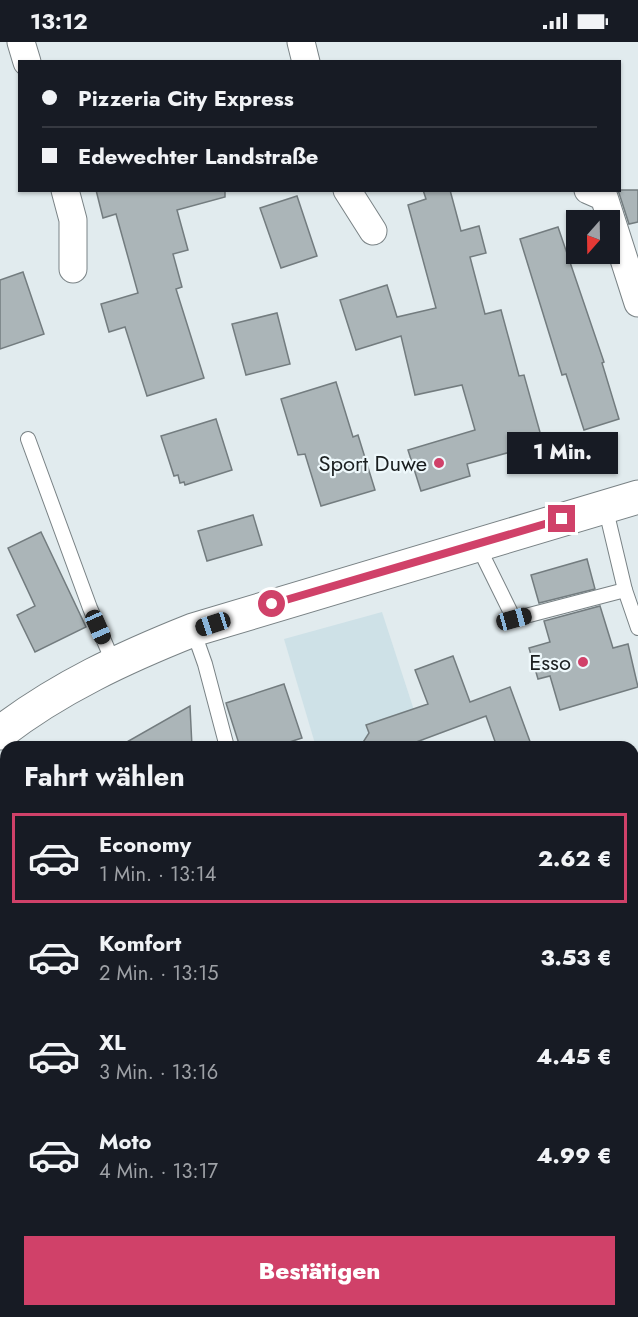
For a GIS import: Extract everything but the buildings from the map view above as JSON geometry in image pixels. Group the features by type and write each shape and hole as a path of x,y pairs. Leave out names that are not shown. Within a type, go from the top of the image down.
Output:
{"main road":[{"path":"0,733 51,697 114,664 193,630 638,497"}],"street":[{"path":"21,42 26,60"},
{"path":"301,42 306,60"},
{"path":"66,192 73,220 73,269"},
{"path":"348,192 373,231"},
{"path":"592,192 604,198 638,303"}],"lane":[{"path":"28,439 77,575 114,664"},
{"path":"604,506 625,590 638,628"},
{"path":"477,544 514,619 625,590"},
{"path":"193,630 205,664 225,741"}],"shaded area":[{"path":"382,612 424,741 314,741 284,639"}],"place":[{"name":"Sport Duwe","path":"439,463"},
{"name":"Esso","path":"583,662"}],"route":[{"path":"272,604 562,519"}]}
